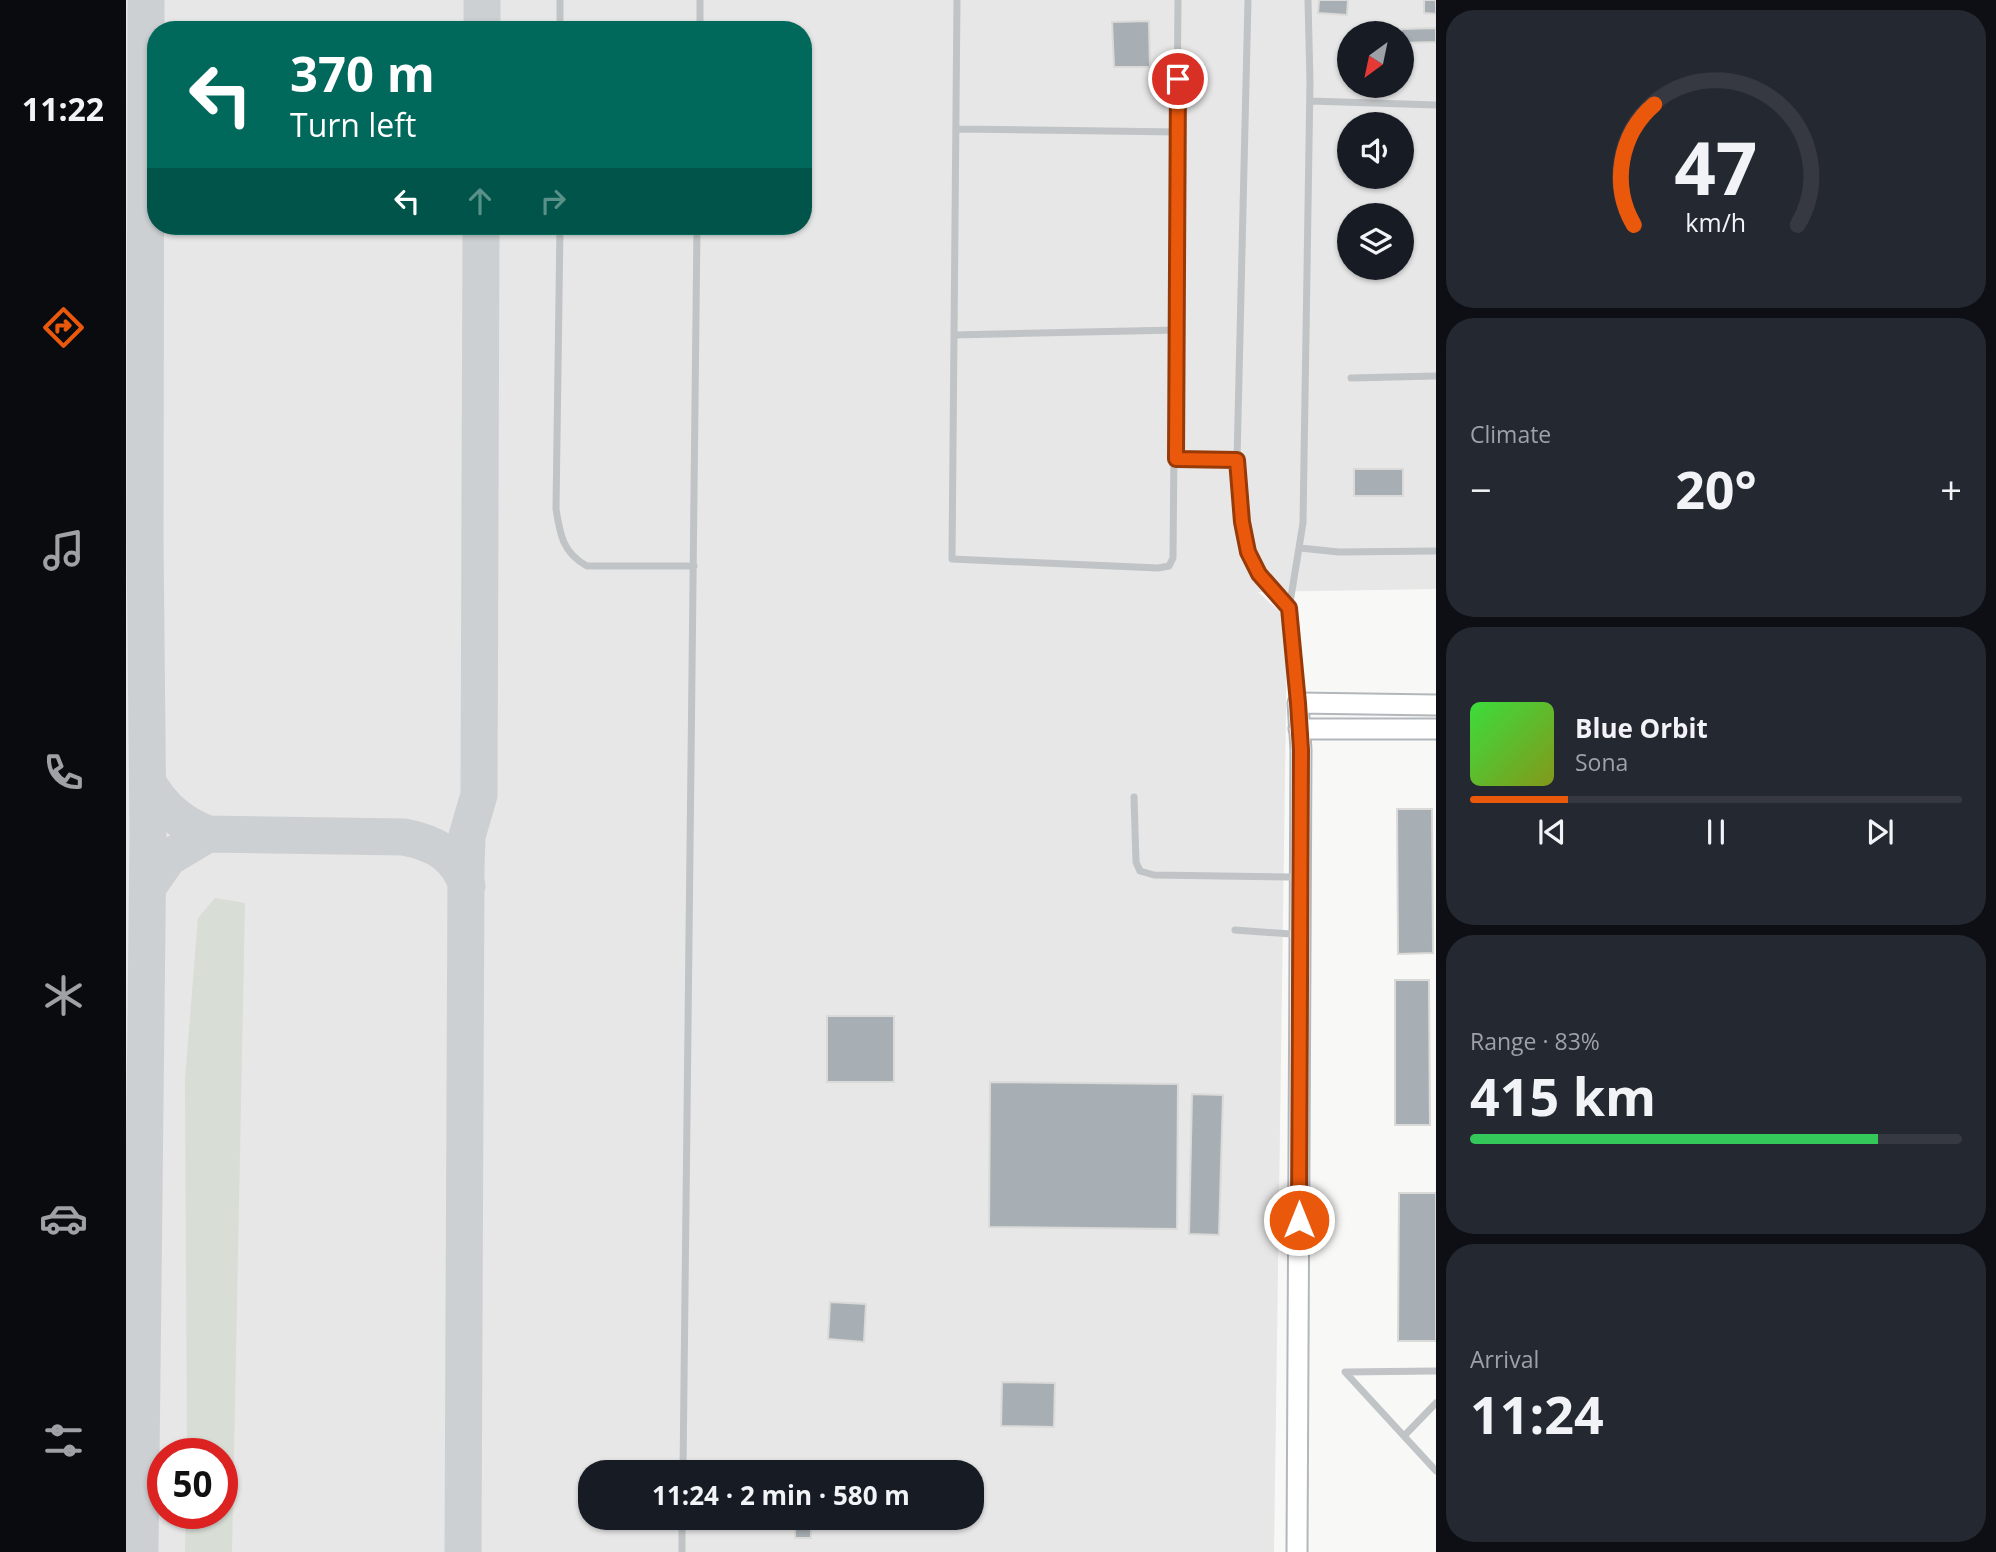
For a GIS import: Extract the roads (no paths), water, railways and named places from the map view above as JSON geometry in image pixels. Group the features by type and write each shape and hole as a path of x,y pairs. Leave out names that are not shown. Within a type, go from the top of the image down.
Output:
{"main road":[{"path":"1297,1552 1301,750 1298,703 1436,705"},
{"path":"1299,729 1436,729"},
{"path":"1284,1552 1291,934 1290,750 1299,729"}],"lane":[{"path":"560,0 560,21"},
{"path":"700,0 700,21"},
{"path":"957,0 952,559 1158,568 1169,566 1173,558 1176,459 1178,0"},
{"path":"1248,0 1237,460 1242,522 1248,552 1259,574 1289,608"},
{"path":"1298,703 1289,608 1303,523 1310,101 1308,0"},
{"path":"1310,101 1436,105"},
{"path":"956,130 1178,132"},
{"path":"560,235 556,509 562,542 574,559 587,566 694,566"},
{"path":"683,1460 698,235"},
{"path":"954,335 1177,330"},
{"path":"1351,378 1436,376"},
{"path":"1176,459 1237,460"},
{"path":"1300,548 1339,552 1436,551"},
{"path":"1134,797 1136,862 1140,871 1148,874 1290,877"},
{"path":"1235,930 1291,934"},
{"path":"1436,1371 1345,1372 1436,1471"},
{"path":"1404,1436 1436,1403"},
{"path":"682,1530 682,1552"}]}
